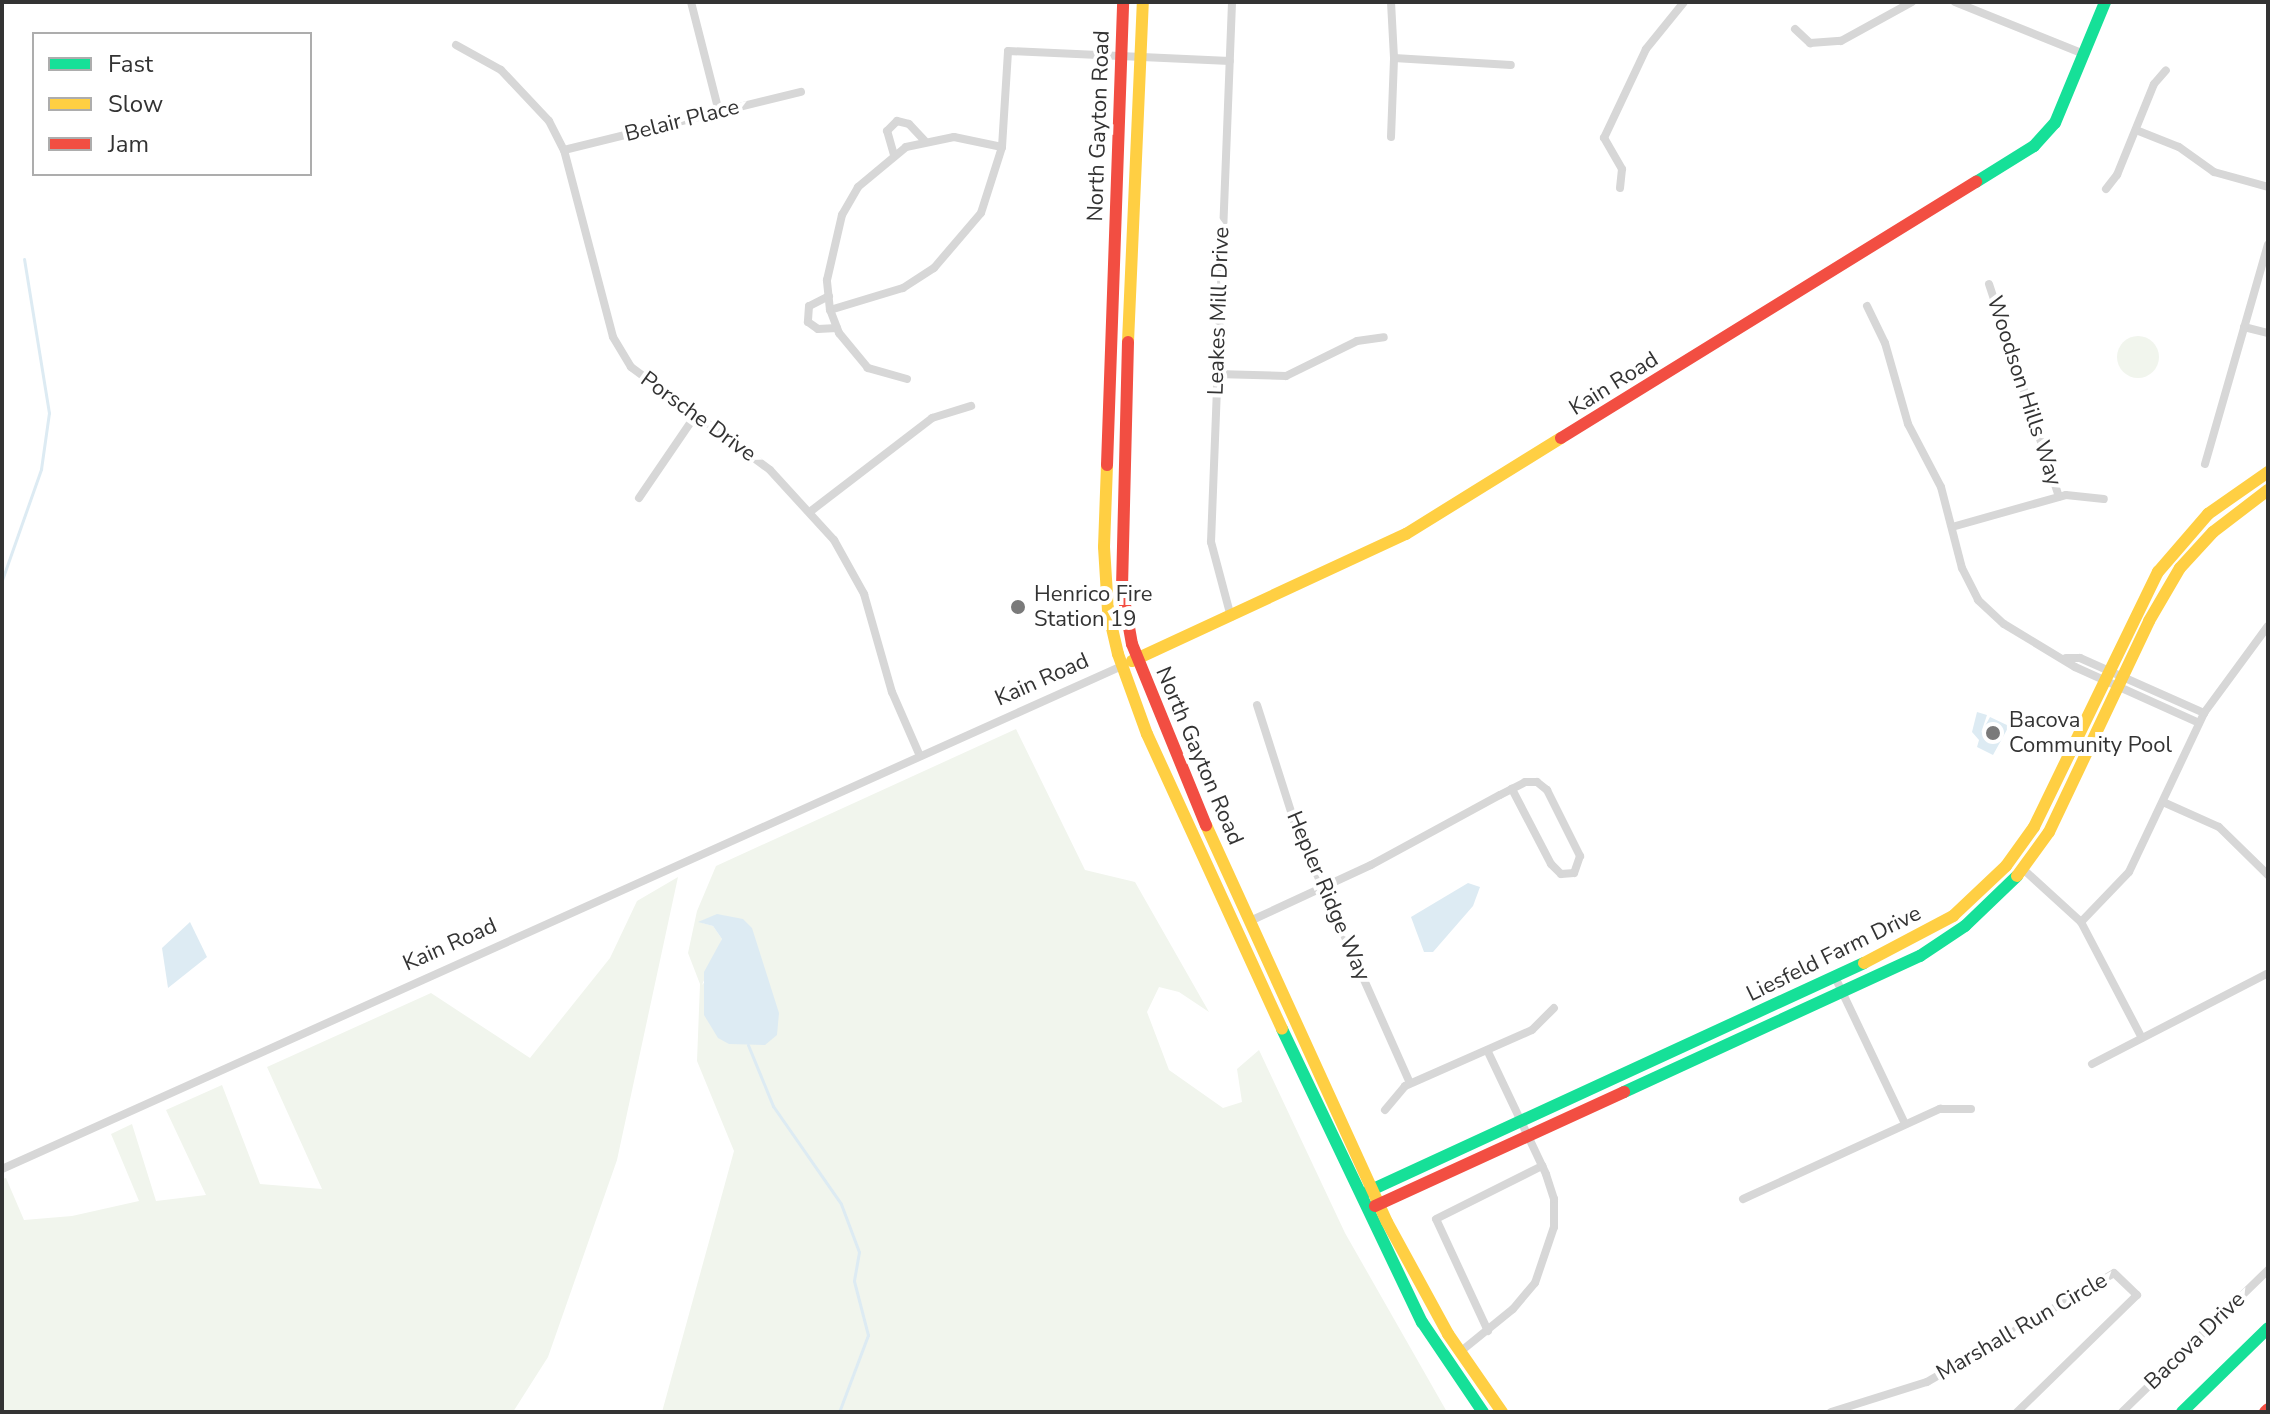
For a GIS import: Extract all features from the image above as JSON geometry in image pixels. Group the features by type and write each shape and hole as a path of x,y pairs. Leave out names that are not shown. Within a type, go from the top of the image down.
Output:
{"main road":[{"name":"North Gayton Road","path":"1123,2 1104,558 1108,611 1122,666 1152,744 1358,1196 1422,1322 1483,1412"},
{"name":"North Gayton Road","path":"1143,2 1120,533 1124,608 1153,708 1380,1204 1460,1352 1502,1412"},
{"name":"Kain Road","path":"1122,666 1231,617 1434,518 2021,155 2055,123 2105,2"},
{"name":"Liesfeld Farm Drive","path":"1358,1196 1835,977 1936,927 2006,866 2045,807 2107,675 2169,558 2208,514 2268,472"},
{"name":"Liesfeld Farm Drive","path":"1365,1210 1842,991 1944,941 1985,910 2023,869 2062,809 2121,682 2180,568 2213,532 2268,490"},
{"path":"2182,1412 2268,1328"}],"street":[{"path":"691,2 719,112"},
{"name":"Leakes Mill Drive","path":"1231,617 1211,542 1232,2"},
{"path":"1391,2 1394,58 1391,137"},
{"path":"1620,188 1622,169 1604,138 1646,49 1684,2"},
{"path":"1795,29 1810,43 1841,41 1912,2"},
{"path":"1955,2 2084,54"},
{"name":"Porsche Drive","path":"456,45 501,70 534,99 564,150 613,337 645,381 770,470 811,511 864,594 892,692 920,756"},
{"path":"830,310 872,301 934,268 981,213 1002,147 1008,51 1230,61"},
{"path":"1394,58 1511,65"},
{"path":"2106,189 2117,175 2154,84 2166,70"},
{"name":"Belair Place","path":"564,150 801,92"},
{"path":"894,155 887,131 897,121 909,124 925,141"},
{"path":"2136,130 2179,147 2214,172 2268,187"},
{"path":"907,379 868,368 837,328 830,310 831,248 842,215 858,187 894,155 925,141 954,137 1002,147"},
{"path":"2205,464 2268,245"},
{"name":"Woodson Hills Way","path":"1989,284 2059,497"},
{"path":"829,296 809,306 808,322 818,329 837,328"},
{"path":"1867,306 1885,343 1908,424 1941,487 1962,568 1978,600 2004,624 2066,658 2080,658 2199,723"},
{"path":"2244,327 2268,333"},
{"path":"1216,374 1286,376 1357,341 1384,337"},
{"path":"811,511 932,418 971,406"},
{"path":"639,498 695,416"},
{"path":"1952,527 2059,497 2081,494 2104,499"},
{"path":"2081,922 2129,872 2204,713 2268,626"},
{"path":"2260,636 2268,643"},
{"name":"Kain Road","path":"2,1169 1122,666"},
{"path":"2121,682 2204,713"},
{"name":"Hepler Ridge Way","path":"1257,705 1296,827 1410,1083"},
{"path":"1250,921 1323,887 1512,789 1532,782 1547,790 1580,856 1574,873 1561,874 1551,864 1512,789"},
{"path":"2163,802 2219,827 2268,875"},
{"path":"2023,869 2081,922 2142,1038"},
{"path":"2092,1064 2268,973"},
{"path":"1835,977 1905,1124"},
{"path":"1385,1110 1410,1083 1537,1027 1554,1008"},
{"path":"1460,1352 1488,1331 1535,1283 1548,1255 1554,1199 1542,1166 1487,1050"},
{"path":"1743,1199 1940,1109 1971,1109"},
{"path":"1488,1331 1436,1219 1542,1166"},
{"name":"Bacova Drive","path":"2122,1412 2268,1270"},
{"name":"Marshall Run Circle","path":"1831,1412 1927,1382 2114,1273 2137,1295 2017,1412"}],"shaded area":[{"path":"2138,336 2153,342 2159,357 2153,372 2138,378 2123,372 2117,357 2123,342"},
{"name":"Bacova Community Pool","path":"1977,712 1987,715 1981,733 1990,717 2009,726 1993,755 1977,747 1979,740 1972,732"},
{"path":"1016,729 1085,870 1135,882 1209,1012 1179,992 1159,987 1147,1012 1169,1070 1223,1108 1242,1102 1237,1069 1259,1050 1345,1233 1447,1412 662,1412 734,1151 697,1061 700,984 688,953 697,911 716,866","holes":["699,922 752,928 702,985 722,939 713,926"]},
{"path":"678,877 617,1160 548,1357 513,1412 2,1412 2,1179 6,1178 24,1220 72,1216 139,1201 111,1134 132,1124 156,1201 206,1195 166,1110 222,1085 260,1184 322,1189 267,1067 431,993 530,1058 610,958 637,901"},
{"path":"1468,883 1480,887 1473,906 1433,952 1424,952 1411,917"},
{"path":"717,914 743,919 752,928 779,1013 777,1035 765,1045 729,1044 718,1038 704,1015 704,972 722,939 713,926 698,922"},
{"path":"190,922 207,957 168,988 162,948"}],"waterway":[{"path":"2,580 41,469 49,413 24,259"},
{"path":"748,1045 773,1106 841,1204 859,1252 854,1281 868,1335 839,1412"}],"traffic: fast":[{"path":"1976,182 2034,146 2055,123 2105,2"},
{"path":"1624,1092 1920,956 1965,926 2017,876"},
{"path":"1369,1191 1864,963"},
{"path":"1282,1029 1422,1322 1483,1412"},
{"path":"2182,1412 2268,1328"}],"traffic: slow":[{"path":"1128,342 1143,2"},
{"path":"1132,661 1406,534 1561,438"},
{"path":"1107,465 1104,547 1108,611 1118,654 1147,734 1282,1029"},
{"path":"1864,963 1953,916 2006,866 2034,827 2158,572 2208,514 2268,472"},
{"path":"2017,876 2049,832 2149,621 2180,568 2213,532 2268,490"},
{"path":"1206,825 1387,1222 1448,1334 1502,1412"}],"traffic: jam":[{"path":"1107,465 1123,2"},
{"path":"1561,438 1976,182"},
{"path":"1128,342 1122,588 1132,644 1206,825"},
{"path":"1375,1206 1624,1092"},
{"path":"2265,1412 2268,1409"}],"place":[{"name":"Henrico Fire Station 19","path":"1018,607"},
{"name":"Bacova Community Pool","path":"1993,733"}]}
